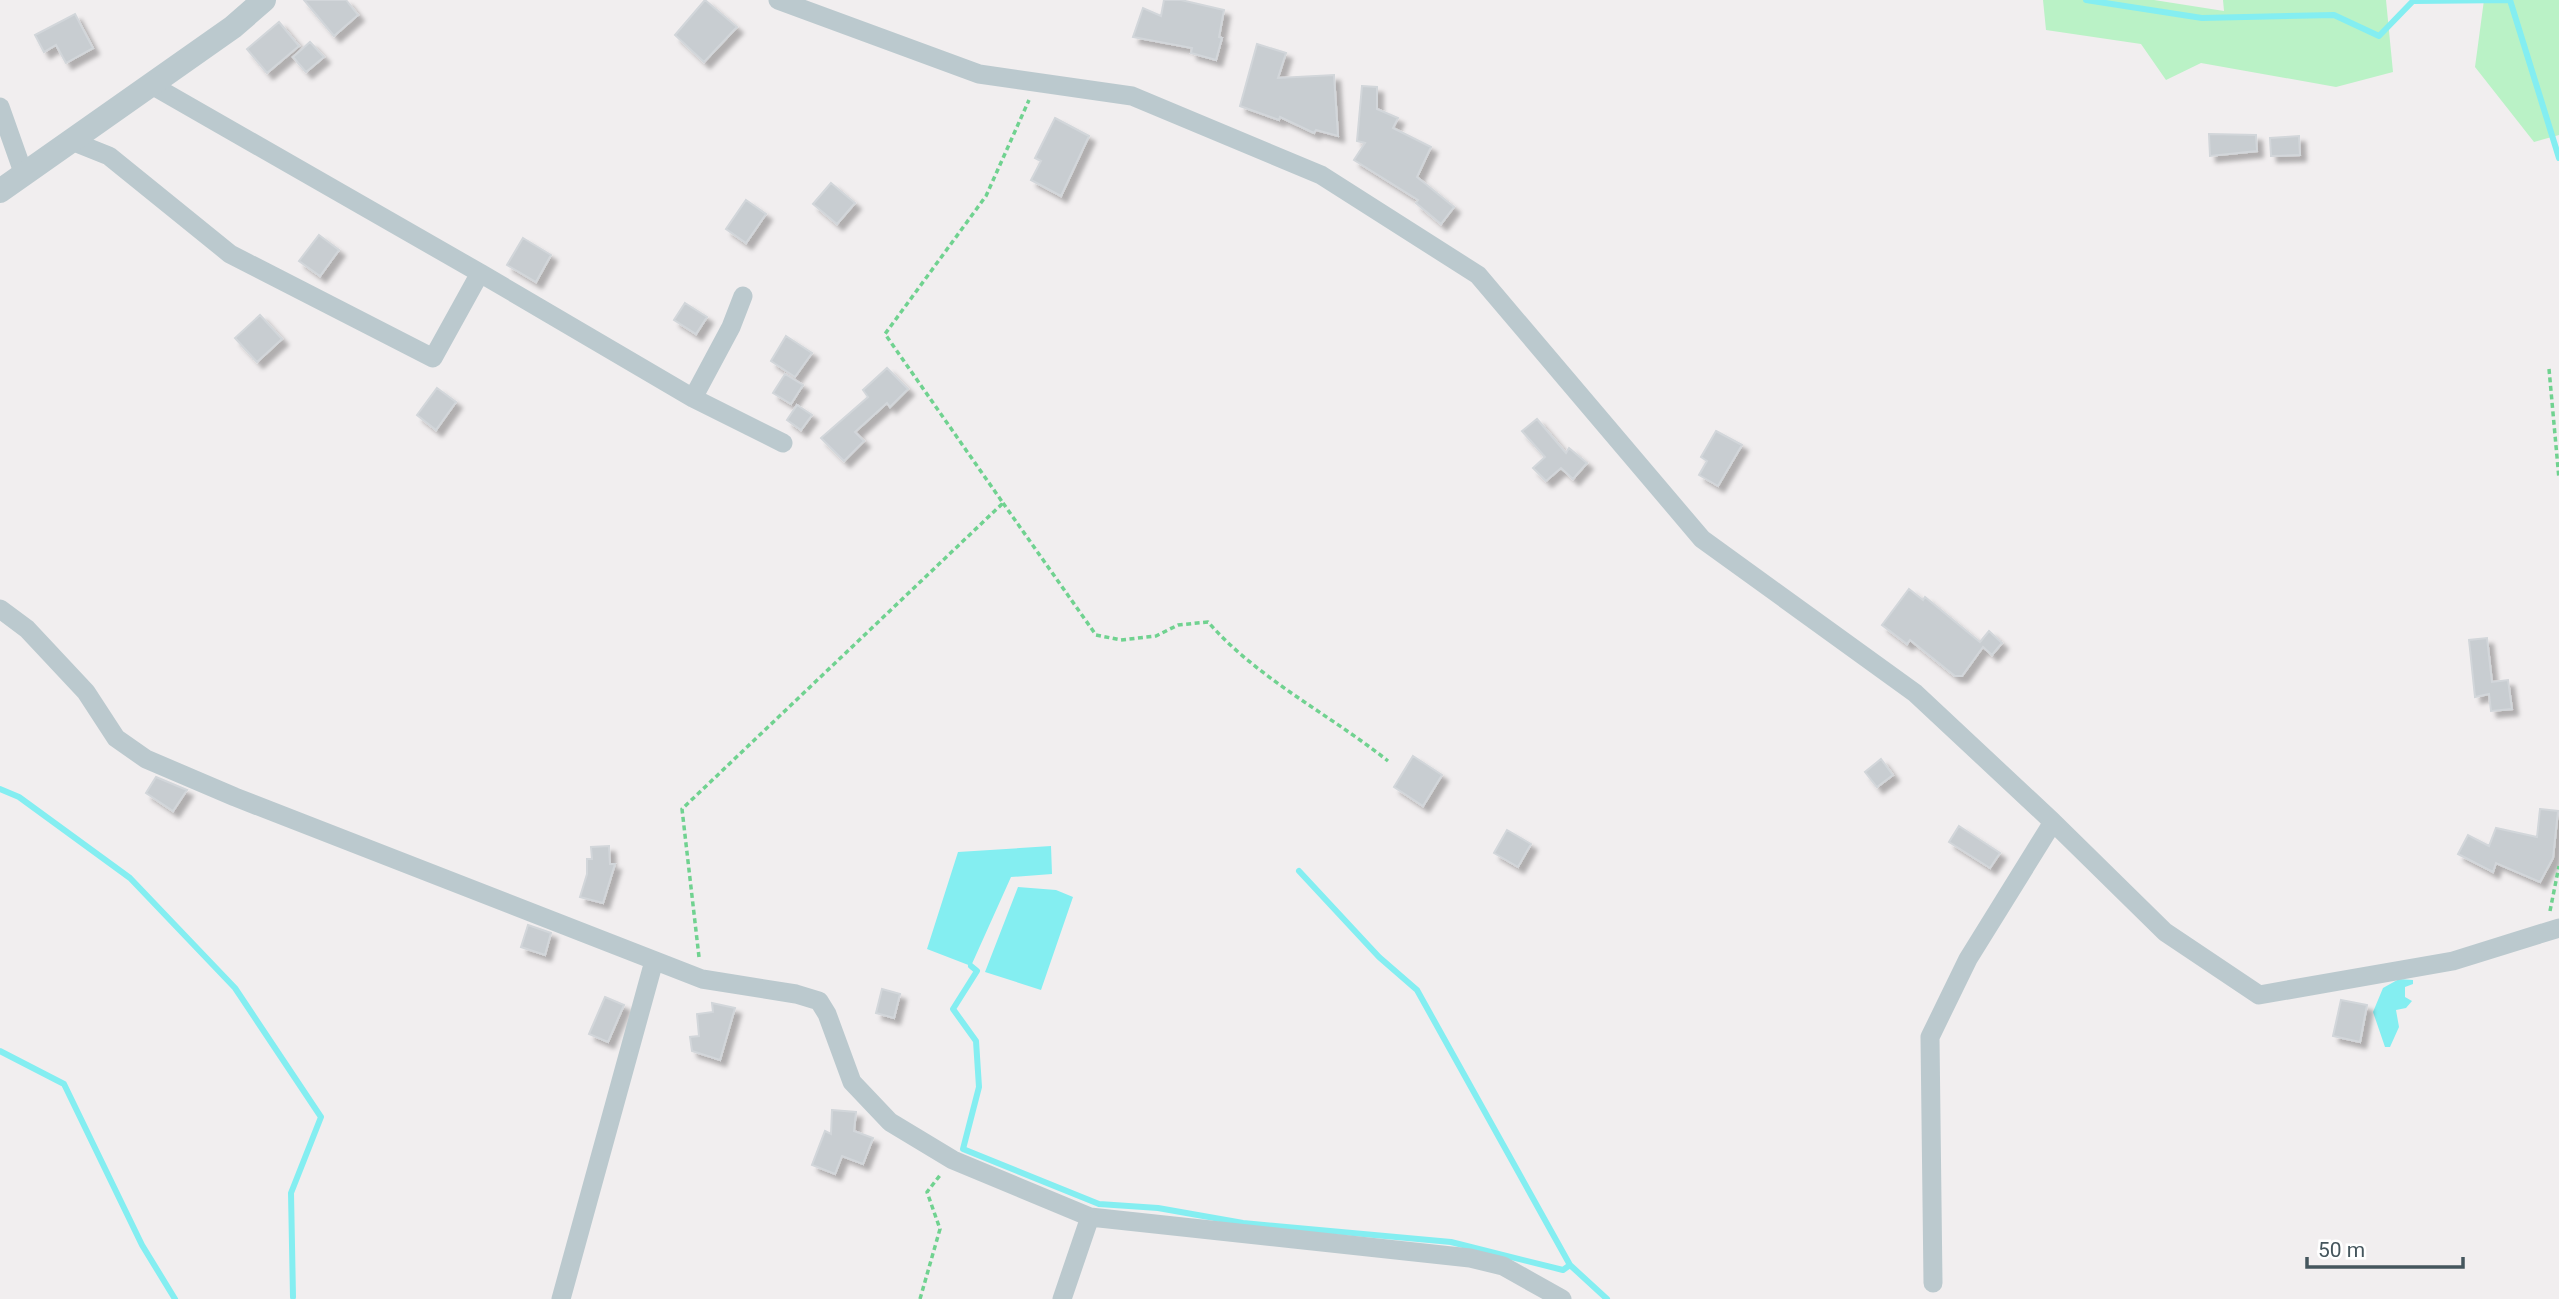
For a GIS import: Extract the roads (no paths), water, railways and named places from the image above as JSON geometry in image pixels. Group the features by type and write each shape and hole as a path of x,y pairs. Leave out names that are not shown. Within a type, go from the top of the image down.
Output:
{"street":[{"path":"0,191 23,172 233,27 264,0"},
{"path":"778,0 979,74 1132,96 1321,175 1478,275 1702,539 1915,693 2053,822 2165,932 2259,995 2453,961 2552,931"},
{"path":"150,84 693,398 783,443"},
{"path":"0,107 23,172"},
{"path":"69,140 109,156 230,254 433,358 480,273"},
{"path":"693,398 731,327 743,296"},
{"path":"0,609 27,629 86,692 116,738 146,759 235,797 702,979 796,993 820,1001 852,1082 890,1122 953,1160 1090,1217 1470,1258 1503,1266 1562,1299"},
{"path":"1933,1283 1930,1037 1968,959 2053,822"},
{"path":"561,1299 654,961"},
{"path":"1062,1299 1090,1217"}],"water":[{"path":"1051,846 1052,874 1011,877 971,966 927,949 958,852"},
{"path":"1018,887 1056,890 1073,897 1041,990 985,972"},
{"path":"2399,979 2413,980 2413,984 2405,987 2405,997 2412,1001 2406,1008 2396,1010 2399,1027 2390,1047 2385,1047 2373,1012 2383,988"}],"waterway":[{"path":"2086,0 2202,18 2334,15 2379,36 2413,1 2510,0 2559,158"},
{"path":"0,789 19,797 130,878 235,988 321,1117 291,1193 293,1297"},
{"path":"1299,871 1379,957 1417,990 1570,1265 1607,1299"},
{"path":"971,966 977,971 953,1009 976,1041 979,1087 963,1149 1099,1204 1158,1208 1243,1223 1451,1242 1563,1270 1570,1265"},
{"path":"0,1051 64,1084 142,1245 175,1299"}]}
